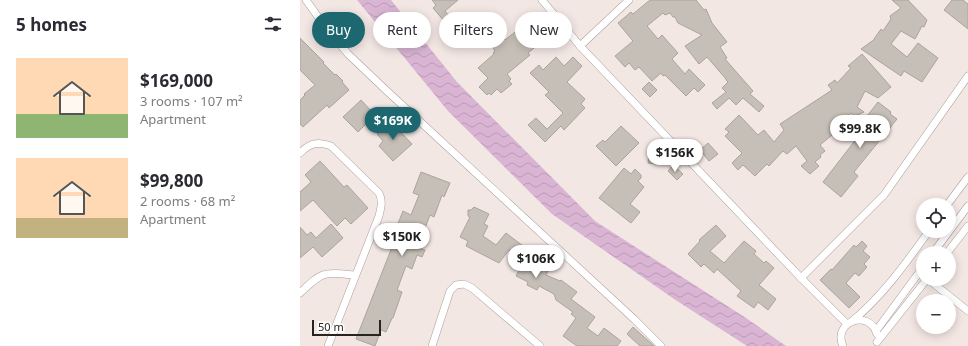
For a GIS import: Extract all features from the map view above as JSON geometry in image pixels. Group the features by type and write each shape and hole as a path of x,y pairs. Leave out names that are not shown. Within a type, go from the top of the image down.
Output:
{"street":[{"path":"306,0 348,54 634,319 661,346"},
{"path":"542,0 580,46 801,278 849,323"},
{"path":"580,46 629,0"},
{"path":"801,278 884,196 968,76"},
{"path":"300,153 307,146 315,143 322,143 331,146 379,193 381,198 379,216 328,346"},
{"path":"952,198 968,177"},
{"path":"938,246 968,206"},
{"path":"952,246 968,226"},
{"path":"841,345 841,333 849,323 865,310 882,291 924,238"},
{"path":"300,293 322,274 331,272 355,275"},
{"path":"876,331 916,276"},
{"path":"432,346 450,291 456,285 464,284 472,288 540,346"},
{"path":"876,344 922,286"},
{"path":"937,286 968,311"},
{"path":"849,323 857,320 863,320 873,326 876,331 876,344"}],"water":[{"path":"357,0 391,0 401,12 373,12 373,20"},
{"path":"396,48 430,48 457,82 595,221 746,318 786,346 747,346 674,299 552,214 448,111"}],"building":[{"path":"432,0 458,0 445,11 446,12 439,12 439,15 433,8 436,5"},
{"path":"650,0 696,0 704,10 706,9 712,23 727,42 720,47 727,58 725,59 753,91 750,94 764,106 759,112 743,98 736,105 729,98 717,109 712,103 726,92 722,88 728,82 707,57 699,64 685,46 702,35 678,23 675,17 673,17 670,13 665,15 663,13 647,26 658,39 662,35 678,53 672,59 685,74 689,69 705,85 698,92 694,88 686,96 665,75 663,76 661,73 652,81 639,67 635,70 629,63 625,67 615,56 633,41 618,23 631,12 633,14"},
{"path":"892,0 908,0 927,20 924,27 922,26 915,39 901,31 891,44 907,57 918,43 938,58 922,82 904,71 901,76 861,49 875,39 881,29 883,31 891,19 890,16 901,8"},
{"path":"952,0 963,0 968,4 968,29 944,10"},
{"path":"515,32 515,48 534,48 528,53 530,55 507,74 511,79 509,81 512,84 501,93 497,89 491,95 489,93 487,95 479,87 488,78 478,68 494,54 493,53 495,51 493,48 507,48 507,38"},
{"path":"300,38 335,75 336,74 343,81 342,82 349,90 329,108 327,105 303,127 300,124 300,100 305,95 304,94 315,85 300,70"},
{"path":"862,54 891,87 878,98 865,91 857,107 864,112 855,116 851,113 838,126 841,130 820,145 825,151 815,162 819,166 810,174 801,166 807,161 796,146 787,154 783,151 769,166 767,164 755,176 743,165 738,170 732,163 742,153 725,136 729,132 725,129 739,115 758,135 764,130 774,142 784,130 780,124 832,90 828,85 835,80 837,83 851,68 848,66"},
{"path":"556,57 564,66 573,57 582,66 567,82 585,99 581,104 585,108 564,130 561,126 545,142 528,125 536,118 547,129 563,113 545,95 549,92 530,73 539,65 543,70"},
{"path":"649,82 657,90 650,97 642,89"},
{"path":"361,100 375,115 358,132 343,117"},
{"path":"878,102 891,112 890,114 897,119 854,172 858,176 841,197 823,182 857,138 853,134"},
{"path":"390,121 412,144 393,161 379,146 383,141 377,134"},
{"path":"621,126 639,143 616,166 596,146 603,140 605,142"},
{"path":"708,143 718,154 709,161 700,150"},
{"path":"649,153 658,154 657,164 648,163"},
{"path":"320,161 344,187 347,185 368,208 351,224 345,218 337,226 313,200 300,211 300,192 311,182 305,175"},
{"path":"673,165 683,174 677,180 668,171"},
{"path":"624,168 631,174 635,169 641,175 641,178 638,181 644,187 630,204 640,212 631,223 599,198"},
{"path":"421,172 450,183 444,197 442,195 434,217 430,215 422,236 418,248 425,250 422,257 417,255 412,269 406,266 397,290 402,292 393,318 386,332 381,330 375,346 356,339 396,237 393,236 403,211 411,215 419,195 413,193"},
{"path":"474,207 489,214 484,224 488,226 483,236 496,245 506,233 523,246 522,248 540,258 536,265 548,271 546,275 560,281 561,280 577,292 571,299 595,317 587,328 598,336 604,328 621,341 617,346 577,346 563,336 576,318 571,314 573,312 556,300 554,294 539,286 537,290 527,285 528,282 516,276 524,261 509,250 499,263 466,246 468,241 460,237 470,217 468,216 468,210 471,210"},
{"path":"331,224 343,238 322,257 313,247 300,258 300,227 307,235 311,232 316,238"},
{"path":"716,225 726,236 710,251 724,263 744,241 756,251 754,254 764,263 766,261 774,268 759,285 776,299 768,310 758,302 754,308 737,296 741,291 717,269 714,273 704,264 701,267 688,254 700,241 699,240"},
{"path":"862,241 867,246 863,251 870,257 864,264 867,267 859,276 855,273 846,283 860,297 849,308 820,280 831,269 832,270 854,245 856,247"},
{"path":"633,327 654,346 640,346 627,334"}]}
